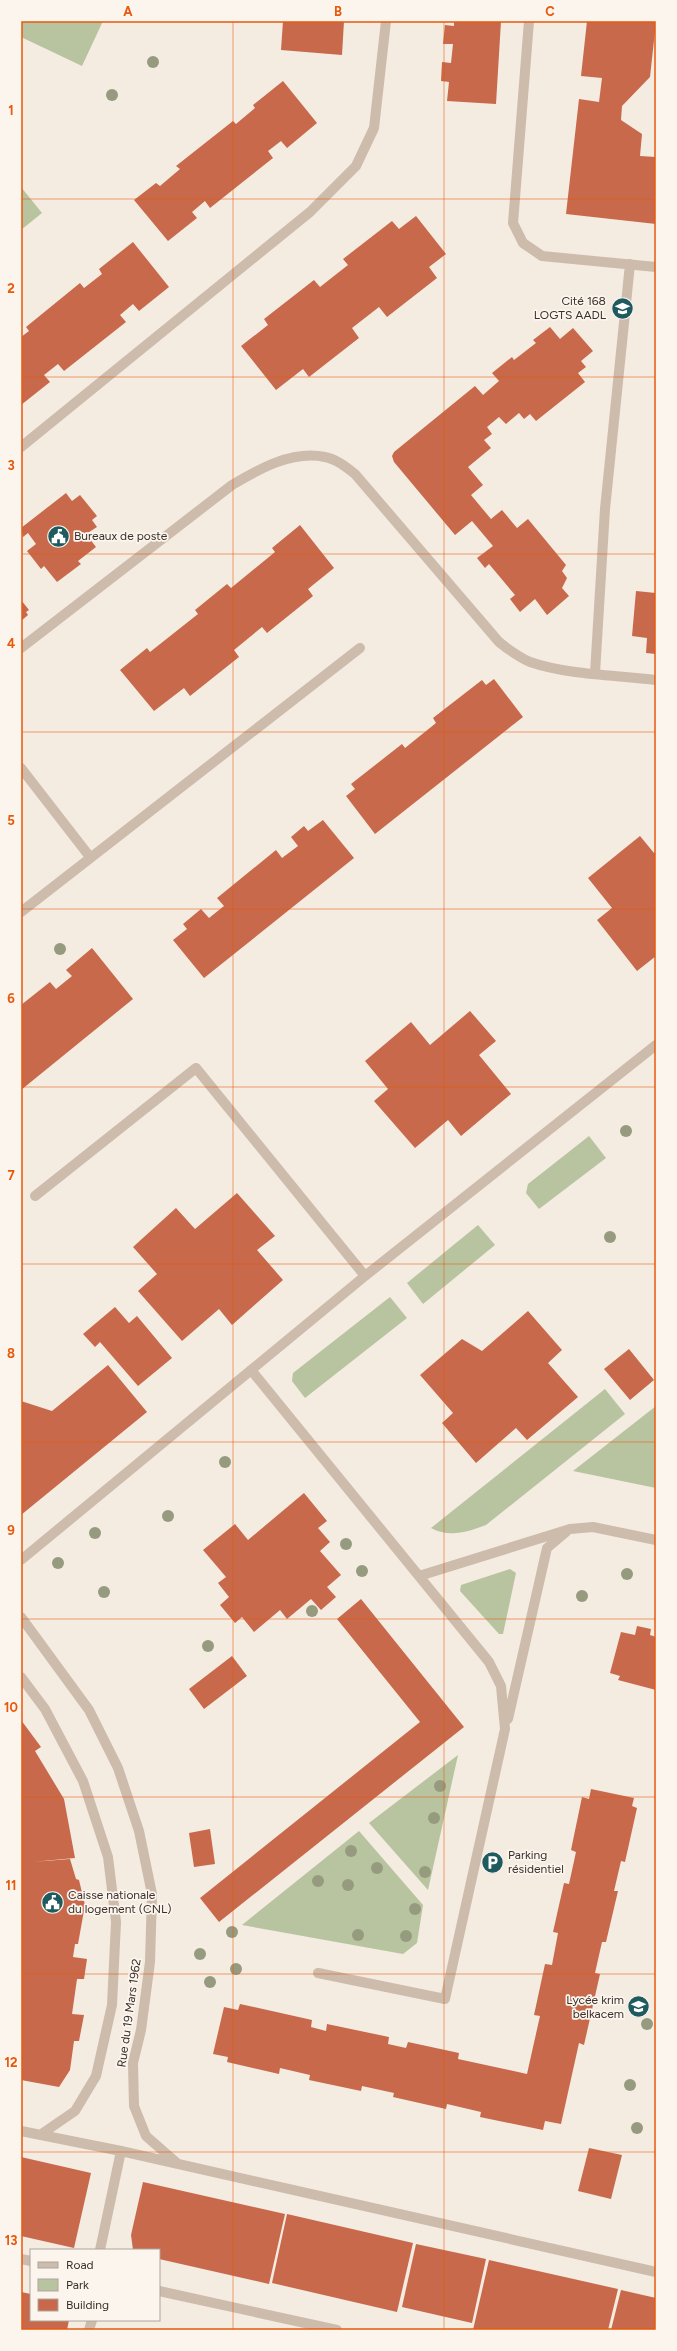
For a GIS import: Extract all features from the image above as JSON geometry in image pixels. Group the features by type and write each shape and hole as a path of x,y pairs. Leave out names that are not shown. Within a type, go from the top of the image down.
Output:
{"street":[{"path":"21,447 310,212 356,166 374,128 386,21"},
{"path":"529,21 513,223 523,243 542,256 656,267"},
{"path":"595,673 606,501 630,264"},
{"path":"21,648 232,485 269,466 306,455 326,457 355,474 499,642 515,655 530,662 564,670 656,680"},
{"path":"21,912 360,648"},
{"path":"21,768 90,857"},
{"path":"21,1560 365,1276 656,1045"},
{"path":"35,1196 196,1068 365,1276"},
{"path":"252,1370 489,1662 501,1686 505,1729"},
{"path":"419,1576 570,1529 593,1527 656,1540"},
{"path":"318,1973 445,1999 505,1729 548,1548 570,1529"},
{"name":"Rue du 19 Mars 1962","path":"21,1617 89,1710 118,1768 139,1831 152,1902 150,1962 141,2030 133,2064 134,2106 146,2136 179,2165"},
{"name":"Rue du 19 Mars 1962","path":"21,1677 45,1709 83,1781 108,1857 116,1922 112,2005 96,2076 75,2111 40,2135"},
{"path":"21,2131 121,2151 656,2272"},
{"path":"100,2249 121,2151"},
{"path":"160,2291 337,2330"}],"green space":[{"path":"21,21 103,21 82,66 21,37"},
{"path":"21,187 42,213 21,230"},
{"path":"589,1136 606,1158 539,1209 526,1193 528,1184"},
{"path":"478,1225 495,1245 423,1304 407,1283"},
{"path":"390,1297 407,1318 305,1398 292,1381 293,1373"},
{"path":"605,1389 625,1414 486,1525 458,1533 445,1533 431,1528"},
{"path":"656,1406 656,1488 573,1471"},
{"path":"510,1569 516,1573 503,1634 499,1634 460,1591 461,1585"},
{"path":"458,1755 428,1890 369,1823"},
{"path":"359,1831 423,1905 417,1943 403,1954 242,1925"}],"building":[{"path":"283,21 344,21 342,55 281,50"},
{"path":"454,21 501,21 496,104 447,101 449,82 441,81 442,62 451,63 453,44 443,44 445,25 454,26"},
{"path":"587,21 656,22 650,77 622,106 621,120 642,134 640,156 656,157 656,224 566,214 579,99 599,102 602,78 581,76"},
{"path":"283,81 317,123 287,148 281,141 268,151 273,158 210,208 205,201 192,212 197,218 168,241 134,200 156,183 160,186 180,169 176,166 233,121 236,124 255,108 253,105"},
{"path":"416,216 446,254 429,267 437,278 387,317 379,307 352,328 359,338 309,377 303,369 276,390 241,346 268,325 264,319 314,280 320,287 348,265 343,259 392,221 399,229"},
{"path":"133,242 169,287 139,311 133,304 120,315 126,322 64,371 58,364 44,375 50,382 21,405 21,337 29,331 26,327 80,283 84,288 102,274 99,269"},
{"path":"550,327 560,339 573,328 593,351 581,361 586,367 578,373 585,382 536,421 530,414 524,419 519,413 506,424 499,417 487,427 492,434 484,440 491,448 468,467 483,485 471,495 491,519 502,510 517,528 528,519 566,565 562,571 567,578 562,588 569,596 547,615 535,599 520,612 510,599 515,595 489,564 485,568 477,558 493,546 472,521 455,535 394,462 392,456 394,452 475,386 483,395 499,381 492,373 512,357 514,360 536,343 533,340"},
{"name":"Bureaux de poste","path":"66,493 72,501 80,495 97,516 92,520 97,527 86,534 96,547 78,561 81,564 57,582 44,566 41,569 27,551 36,544 28,533 23,537 21,528"},
{"path":"300,525 334,568 308,589 313,596 267,633 262,627 234,650 239,657 190,696 184,688 154,711 120,670 147,648 150,652 198,614 195,610 227,584 231,588 275,552 272,548"},
{"path":"636,591 656,593 656,654 646,653 647,638 632,636"},
{"path":"21,600 29,610 26,612 28,615 21,621"},
{"path":"494,679 523,717 375,834 346,796 355,789 351,784 402,744 405,748 436,723 433,718 482,680 486,685"},
{"path":"323,820 354,858 204,978 173,940 187,929 183,924 201,909 209,918 224,906 217,898 276,850 282,858 298,846 291,837 304,826 308,831"},
{"path":"640,836 654,853 656,852 656,956 637,971 597,920 612,908 588,878"},
{"path":"92,948 133,999 21,1090 21,1005 50,982 56,989 72,976 66,970"},
{"path":"470,1011 496,1041 479,1055 511,1094 461,1136 448,1120 415,1148 374,1101 388,1089 365,1061 411,1022 430,1045"},
{"path":"237,1193 275,1236 257,1250 283,1280 232,1325 219,1309 182,1341 138,1291 157,1274 133,1247 176,1208 195,1229"},
{"path":"115,1307 129,1323 137,1316 172,1358 138,1386 100,1342 95,1347 83,1334"},
{"path":"528,1311 562,1350 548,1363 578,1397 527,1440 516,1428 476,1463 442,1423 453,1413 420,1375 462,1339 482,1351"},
{"path":"629,1349 654,1380 630,1400 604,1369"},
{"path":"108,1365 147,1412 21,1515 21,1401 52,1411"},
{"path":"304,1493 327,1521 318,1528 330,1542 320,1551 341,1575 327,1587 336,1597 321,1610 311,1599 287,1619 280,1610 254,1632 242,1617 235,1623 220,1605 229,1597 218,1583 226,1577 203,1550 235,1524 248,1540"},
{"path":"361,1599 464,1727 219,1922 200,1898 420,1722 337,1619"},
{"path":"637,1626 651,1629 650,1635 656,1637 656,1690 618,1680 620,1676 610,1673 621,1632 635,1635"},
{"path":"232,1656 247,1676 204,1709 189,1689"},
{"path":"21,1720 41,1747 35,1751 64,1799 75,1858 32,1862 70,1859 76,1879 79,1880 85,1905 78,1944 75,1944 73,1957 87,1959 84,1979 77,1979 72,2014 84,2015 79,2041 74,2041 70,2070 59,2087 21,2080"},
{"path":"591,1789 634,1798 632,1806 637,1808 625,1862 621,1861 614,1891 618,1891 606,1942 602,1942 595,1973 600,1974 584,2045 579,2043 561,2124 545,2121 543,2130 480,2117 481,2112 447,2104 446,2109 393,2097 394,2093 362,2086 361,2091 309,2080 310,2075 280,2068 279,2074 227,2062 228,2057 213,2054 224,2007 238,2010 240,2004 312,2020 311,2027 326,2031 327,2024 389,2037 388,2044 406,2048 408,2042 459,2053 458,2059 527,2074 540,2016 534,2015 545,1964 552,1965 558,1933 553,1932 564,1883 569,1884 576,1852 571,1850 582,1797 589,1799"},
{"path":"210,1829 215,1864 194,1867 189,1833"},
{"path":"589,2148 622,2155 611,2199 578,2191"},
{"path":"21,2157 91,2173 74,2248 21,2236"},
{"path":"143,2182 285,2214 269,2284 160,2259 160,2249 133,2249 131,2235"},
{"path":"287,2214 413,2243 397,2312 272,2283"},
{"path":"416,2244 486,2259 472,2323 402,2307"},
{"path":"489,2260 618,2289 608,2330 473,2330"},
{"path":"621,2290 656,2298 656,2330 611,2330"},
{"path":"21,2292 30,2294 30,2321 69,2321 67,2330 21,2330"}],"place":[{"name":"Cité 168 LOGTS AADL","path":"622,308"},
{"name":"Bureaux de poste","path":"59,536"},
{"name":"Parking résidentiel","path":"492,1862"},
{"name":"Caisse nationale du logement (CNL)","path":"53,1902"},
{"name":"Lycée krim belkacem","path":"639,2007"}]}
